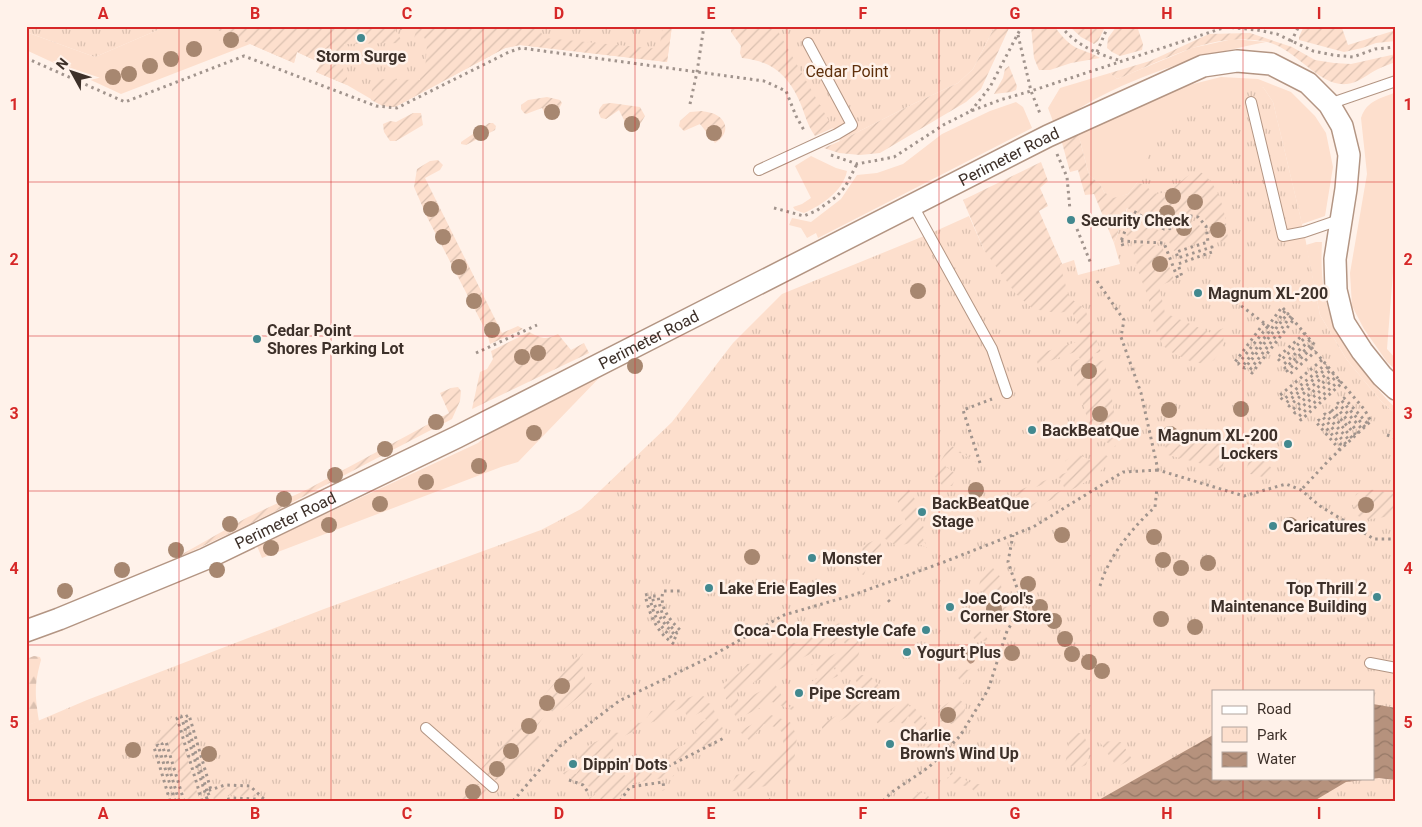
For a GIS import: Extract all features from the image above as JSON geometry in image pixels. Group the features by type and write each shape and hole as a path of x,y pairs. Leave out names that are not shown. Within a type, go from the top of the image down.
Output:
{"street":[{"name":"Perimeter Road","path":"26,631 205,559 457,437 914,206 1048,136 1203,66 1237,61 1271,64 1308,83 1329,104"},
{"path":"1329,104 1342,126 1349,155 1342,219 1335,259 1336,290 1344,323 1362,351 1382,376 1396,389"}],"lane":[{"path":"760,170 852,125 808,43"},
{"path":"1329,104 1396,81"},
{"path":"1251,102 1283,236 1304,232 1342,219"},
{"path":"914,206 992,349 1007,393"},
{"path":"1370,663 1396,668"},
{"path":"426,728 493,787"}],"path":[{"path":"690,104 704,26"},
{"path":"971,112 990,87 1022,26"},
{"path":"1061,26 1068,36 1108,57 1122,60"},
{"path":"1097,52 1108,26"},
{"path":"1291,42 1299,26"},
{"path":"26,58 125,102 244,56 376,106 397,108 509,52 521,48 764,81 786,91 796,116 812,144 822,152 857,164 894,158 945,124 1000,100 1031,91 1018,35"},
{"path":"774,208 804,216 816,211 836,197 845,187 857,164"},
{"path":"1121,241 1164,243 1180,278 1178,264 1212,252 1212,247 1178,258 1176,252 1208,242 1206,226 1198,217 1191,216 1180,219 1172,228 1164,229 1133,211 1121,241 1123,246"},
{"path":"1077,229 1091,264"},
{"path":"1097,281 1124,320 1120,336 1141,393 1158,470"},
{"path":"1236,302 1266,324"},
{"path":"1266,324 1238,364 1235,362 1266,324 1282,307 1309,338 1315,346 1314,350 1364,409 1371,421 1301,490"},
{"path":"1290,315 1252,373 1249,371 1290,315"},
{"path":"1290,315 1244,368 1242,366 1290,315"},
{"path":"476,353 537,325"},
{"path":"1309,338 1285,368 1282,365 1309,338"},
{"path":"1309,338 1280,361 1277,358 1309,338"},
{"path":"1314,350 1290,374 1287,371 1314,350"},
{"path":"1322,360 1280,396 1283,400 1331,370"},
{"path":"1331,370 1295,413 1292,410 1331,370"},
{"path":"1331,370 1289,406 1286,404 1331,370"},
{"path":"1341,382 1301,420 1298,417 1341,382"},
{"path":"980,463 963,410 1007,393"},
{"path":"1357,434 1342,400 1344,398 1368,424"},
{"path":"1338,403 1357,434 1335,406 1338,403"},
{"path":"1331,409 1357,434 1329,411 1331,409"},
{"path":"1343,447 1322,416 1325,414 1357,434"},
{"path":"1319,420 1343,447 1316,422 1319,420"},
{"path":"1387,435 1396,438"},
{"path":"513,801 560,746 619,701 708,658 784,615 853,595 1033,527 1123,472 1158,470 1244,496 1286,484 1301,490 1320,506 1374,539 1396,539"},
{"path":"1100,586 1104,571 1137,523 1155,506 1157,488"},
{"path":"883,801 892,792 929,768 960,736 988,690 1007,631 1023,605 1008,562 1013,535"},
{"path":"674,644 655,626 649,613 645,595 649,594 653,613 659,625 674,640 676,636 662,623 652,596 658,596 661,612 666,622 677,633 680,630 670,620 661,598 663,591 682,591"},
{"path":"207,799 181,716 177,718 202,801 207,799 210,797 209,790 189,715 185,717 209,790"},
{"path":"660,760 665,768 724,738"},
{"path":"180,801 162,744 166,742 184,801"},
{"path":"170,801 154,747 158,745 175,801"},
{"path":"570,780 583,785 588,792"},
{"path":"620,801 630,787 663,782 664,790"},
{"path":"209,790 225,785 250,786 266,801"},
{"path":"518,796 518,801"},
{"path":"221,801 234,798 256,799 258,801"}],"green space":[{"path":"26,26 167,26 95,57 26,32"},
{"path":"167,26 212,26 250,44 121,94 26,50 26,32 95,57"},
{"path":"212,26 672,26 667,62 520,45 505,48 395,107 383,106 347,85 316,72 321,63 297,52 294,63"},
{"path":"212,26 393,26 403,43 344,44 343,74 347,77 347,85 316,72 321,63 297,52 294,63"},
{"path":"417,26 455,26 477,29 501,26 536,26 545,38 659,49 663,26 672,26 667,62 520,45 505,48 395,107 383,106 371,100 373,79 420,80 420,72 425,72 427,44 424,37 414,39"},
{"path":"731,26 775,26 833,128 815,136 789,83 777,70 770,66 742,58 740,53 741,46 731,32"},
{"name":"Cedar Point","path":"764,26 995,26 973,69 958,83 840,141 774,27"},
{"path":"995,26 1010,26 981,89 966,102 880,153 860,155 839,153 824,148 958,83 973,69"},
{"path":"1031,26 1054,26 1073,46 1100,58 1071,63 1050,70 1039,70 1034,58"},
{"path":"1069,26 1105,27 1098,41 1094,44 1081,37"},
{"path":"1137,26 1143,44 1142,50 1120,56 1107,48 1108,38 1116,27"},
{"path":"1304,26 1342,28 1348,45 1396,30 1396,41 1376,43 1344,52 1299,40"},
{"path":"1250,33 1292,47 1315,60 1351,64 1396,54 1396,62 1378,69 1355,82 1347,84 1336,83 1326,80 1278,46 1247,39 1209,43 1117,79 1110,73 1150,61 1209,34"},
{"path":"1233,39 1266,42 1198,58 1154,73 1111,91 1054,124 1048,108 1060,88 1110,73 1117,79 1192,48"},
{"path":"1009,66 1017,86 1016,90 994,94 1003,78 1005,69"},
{"path":"1221,77 1258,79 1291,92 1315,116 1326,133 1333,167 1325,216 1302,224 1273,102 1263,87 1137,183 1128,194 1113,199 1089,175 1078,133 1173,89"},
{"path":"1263,87 1273,102 1304,232 1320,315 1347,360 1381,401 1396,415 1396,801 26,801 26,726 87,700 324,609 541,530 581,509 672,422 733,343 782,294 969,216 984,250 1045,227 1062,264 1074,260 1078,275 1120,264 1114,243 1158,130 1176,114"},
{"path":"1396,92 1396,234 1387,349 1396,359 1396,370 1387,362 1364,329 1352,306 1350,273 1367,174 1361,118 1370,104"},
{"path":"547,97 560,100 562,103 555,116 550,119 547,118 542,108 526,114 521,109 521,105 528,100"},
{"path":"1016,102 1023,107 1032,128 818,238 816,233 807,238 801,228 789,225 792,218 811,222 841,199 857,175 877,173 903,164 942,134 990,111"},
{"path":"611,103 640,107 645,116 636,131 630,132 619,110 606,119 601,118 600,107 603,104"},
{"path":"702,111 716,115 724,123 724,134 715,143 700,124 684,131 679,126 680,121 690,112"},
{"path":"413,113 421,113 423,125 396,141 390,141 384,132 383,124 390,121 396,122"},
{"path":"489,123 493,123 496,126 495,130 466,145 461,144 461,142"},
{"path":"1078,133 1089,175 1100,184 1104,192 1113,198 1128,194 1137,183 1146,185 1152,193 1166,192 1192,173 1199,171 1213,184 1221,201 1228,239 1222,242 1214,239 1205,219 1197,215 1188,214 1177,217 1171,224 1163,225 1127,208 1114,243 1094,194 1085,195 1078,170 1070,172 1061,139"},
{"path":"811,156 847,171 841,185 831,197 804,213 795,210 793,207 811,198 795,166"},
{"path":"438,160 443,165 440,170 425,178 502,333 518,326 523,329 490,344 487,333 427,217 414,187 417,169 430,161"},
{"path":"1041,162 1048,181 1040,188 1048,206 1039,211 1062,264 1060,265 1069,297 1085,309 1101,352 1092,354 1095,363 1104,360 1118,439 1115,447 1092,434 1070,362 1080,359 1075,352 1038,365 1035,355 1083,340 1072,311 1057,313 1033,309 1016,294 984,250 963,200"},
{"path":"1132,217 1162,232 1171,229 1181,221 1194,221 1205,230 1206,240 1174,251 1169,242 1131,238 1126,235"},
{"path":"1322,242 1325,298 1336,330 1355,361 1396,408 1396,430 1392,411 1381,401 1347,360 1320,315 1306,245"},
{"path":"1131,244 1162,246 1174,280 1159,286 1165,313 1211,333 1224,328 1223,346 1214,360 1206,364 1192,362 1163,346 1157,333 1149,300 1135,266 1137,265"},
{"path":"529,332 543,338 558,334 571,350 584,343 589,353 472,409 480,372 487,369 493,359 491,351"},
{"path":"599,370 600,377 518,462 262,558 257,546 478,443 507,417"},
{"path":"458,387 461,391 460,401 452,419 272,513 163,565 248,517 308,489 449,413 440,393"},
{"path":"1180,426 1183,434 1222,443 1227,449 1222,469 1168,455 1163,439 1165,430"},
{"path":"950,445 978,463 954,450 945,466 957,475 952,486 942,485 931,472 938,466"},
{"path":"1255,449 1273,470 1272,476 1267,478 1246,473 1250,454"},
{"path":"1103,453 1110,458 1095,476 1053,499 1015,515 1013,513 1065,489 1059,477 1016,496 1014,492 1068,472 1065,461 1074,455 1080,455 1095,463"},
{"path":"908,488 916,501 914,502 925,531 921,534 927,548 912,543 898,547 879,535 906,522 895,495"},
{"path":"1368,489 1396,494 1396,516 1367,519 1358,516 1353,506 1356,494"},
{"path":"875,540 880,541 881,552 870,561 864,575 858,573 863,553 862,546"},
{"path":"987,567 993,568 1002,579 1001,586 1010,607 1004,609 1006,614 991,619 983,593 979,588 982,574"},
{"path":"836,623 849,628 859,644 858,657 851,668 842,674 837,665 834,668 838,676 812,688 809,683 820,677 814,666 811,665 847,648 842,638 735,692 739,702 775,684 790,708 793,706 795,709 792,710 772,702 737,719 725,697 726,691 721,685 739,673 747,664 758,663 766,653 779,652 786,642 796,643 802,639 806,632"},
{"path":"980,631 987,638 991,648 987,660 962,684 954,671 961,667 968,670 972,668 983,659 988,650 986,641 975,640 973,637 968,639"},
{"path":"581,652 583,654 579,658 585,673 585,680 592,683 587,690 557,715 549,709 533,732 542,739 518,765 497,781 480,770"},
{"path":"34,656 40,657 41,660 36,690 39,721 26,726 26,659"},
{"path":"870,676 884,695 823,731 821,724 866,700 854,677"},
{"path":"699,694 705,697 705,702 711,704 725,733 723,736 673,762 667,754 698,737 693,726 706,720 701,712 688,719 683,707 610,743 615,754 597,765 601,773 619,764 625,776 646,765 653,776 673,771 674,776 629,784 616,801 591,801 589,798 595,795 590,787 565,776 563,773 569,770 576,774 584,762 576,755 586,746 602,739 611,732 620,733 625,731 631,720 640,723 645,721 651,711 665,710 671,700 679,701"},
{"path":"906,699 910,707 912,705 927,722 926,724 937,739 938,747 930,754 925,752 926,743 922,742 918,728 908,716 904,724 895,721 879,725 875,720"},
{"path":"960,700 966,705 959,719 951,724 939,721 938,712 945,705"},
{"path":"771,715 790,722 797,736 794,762 782,776 766,786 728,792 736,775 763,768 773,761 784,749 782,732 775,727 764,724 750,741 739,731"},
{"path":"175,716 199,799 187,801 167,740 150,746 172,717"},
{"path":"1071,731 1083,734 1091,751 1086,765 1081,767 1065,765"},
{"path":"1099,741 1121,742 1132,759 1117,767"},
{"path":"952,772 955,776 958,775 969,782 985,786 974,791 970,787 952,783 947,778 951,776 949,773"},
{"path":"472,779 489,792 481,801 456,801"},
{"path":"247,786 258,797 229,795 214,800 212,794 224,788"},
{"path":"919,792 926,794 931,799 930,801 902,801"}],"water":[{"path":"1374,704 1396,708 1396,780 1374,779"},
{"path":"1212,736 1212,780 1362,780 1346,782 1314,801 1097,801"}],"waterway":[{"path":"964,650 971,660"}],"place":[{"name":"Storm Surge","path":"361,38"},
{"name":"Security Check","path":"1071,220"},
{"name":"Magnum XL-200","path":"1198,293"},
{"name":"Cedar Point Shores Parking Lot","path":"257,339"},
{"name":"BackBeatQue","path":"1032,430"},
{"name":"Magnum XL-200 Lockers","path":"1288,444"},
{"name":"BackBeatQue Stage","path":"922,512"},
{"name":"Caricatures","path":"1273,526"},
{"name":"Monster","path":"812,558"},
{"name":"Lake Erie Eagles","path":"709,588"},
{"name":"Top Thrill 2 Maintenance Building","path":"1377,597"},
{"name":"Joe Cool's Corner Store","path":"950,607"},
{"name":"Coca-Cola Freestyle Cafe","path":"926,630"},
{"name":"Yogurt Plus","path":"907,652"},
{"name":"Pipe Scream","path":"799,693"},
{"name":"Charlie Brown's Wind Up","path":"890,744"},
{"name":"Dippin' Dots","path":"573,764"}]}
